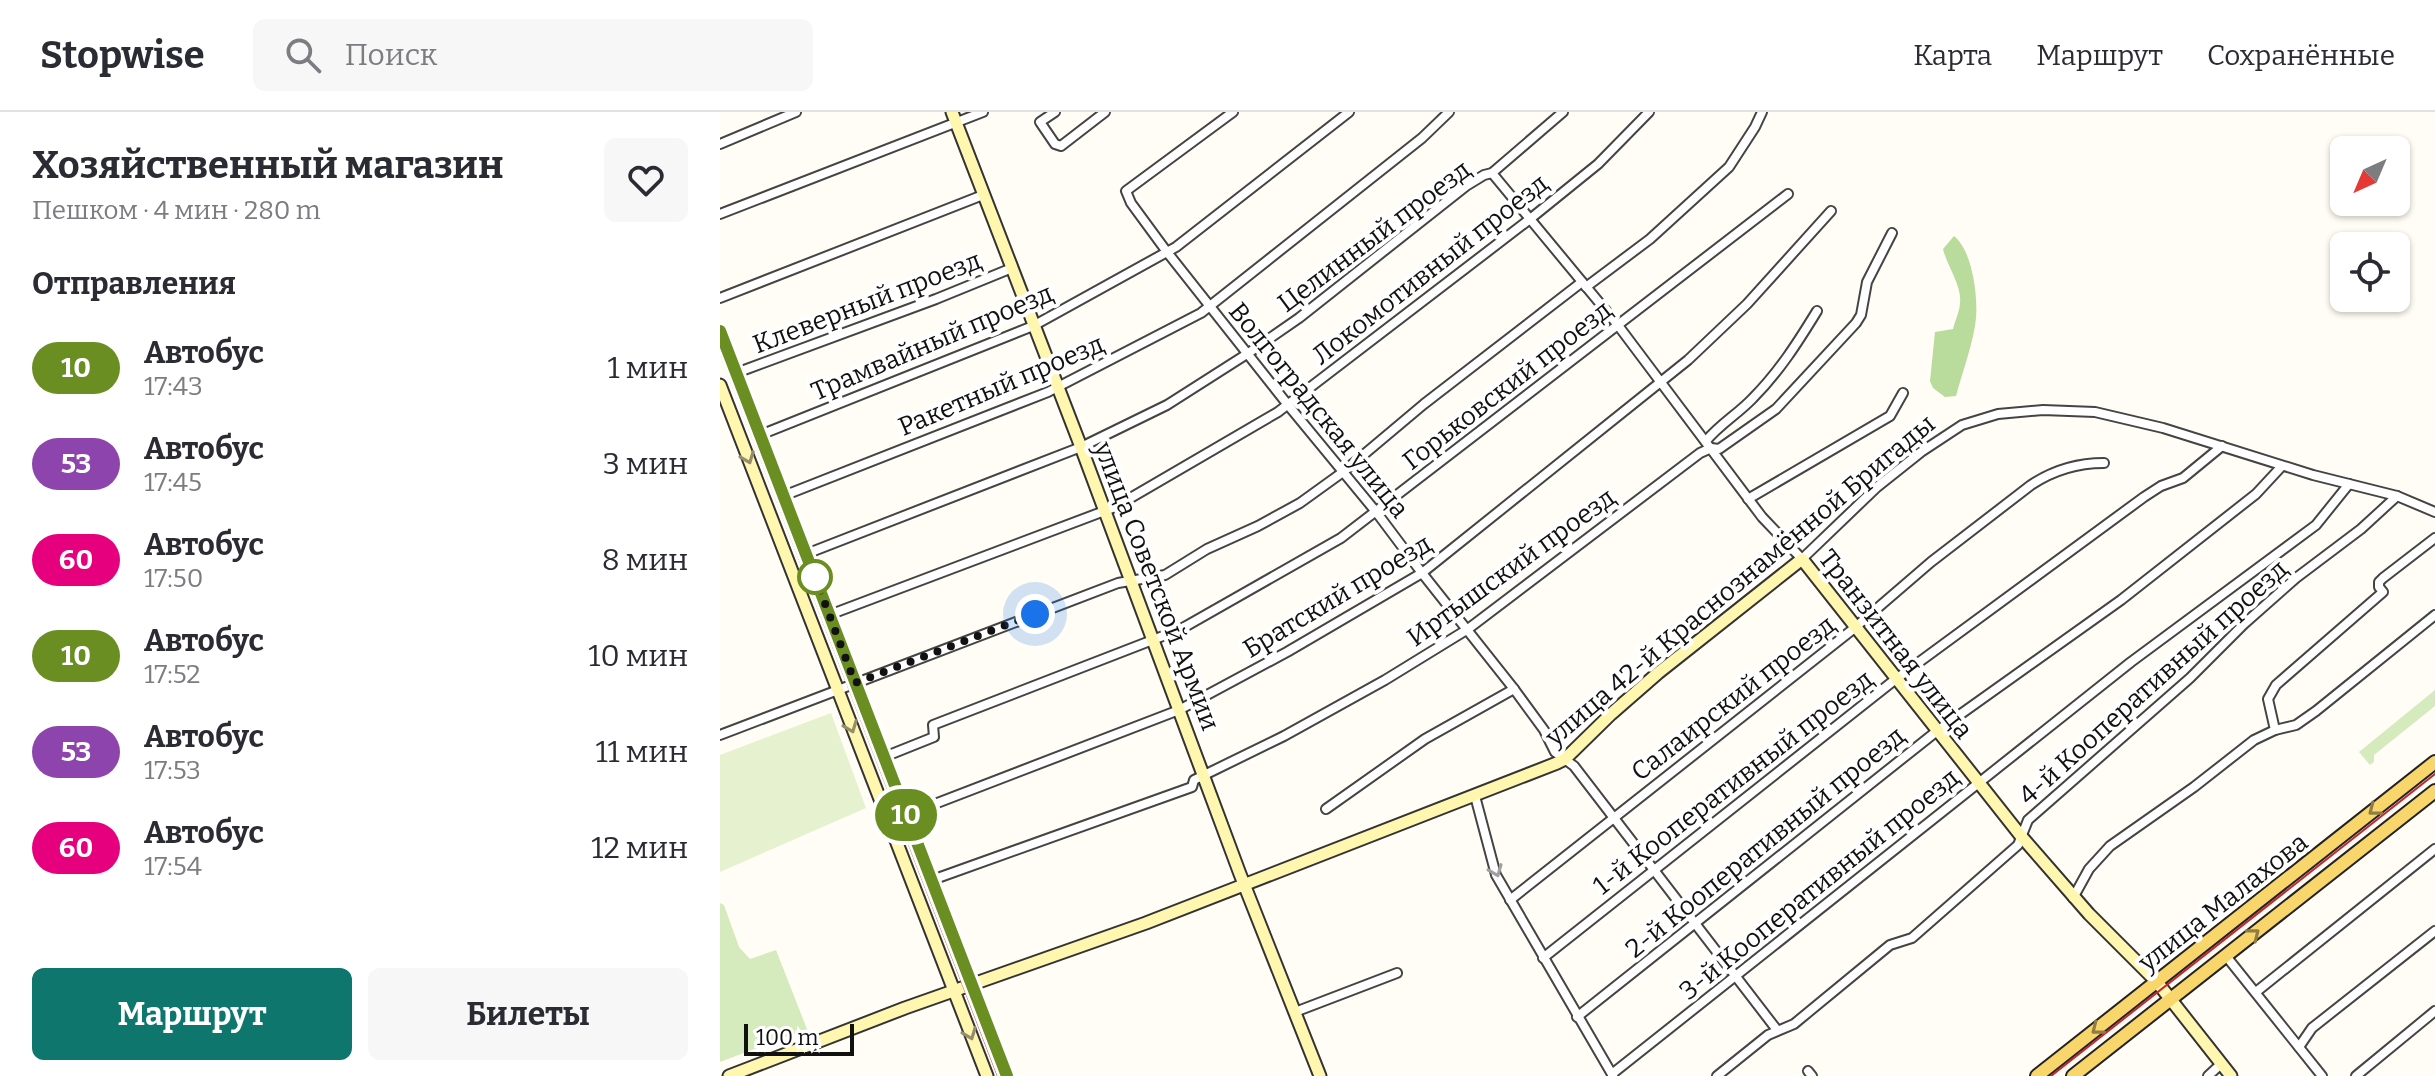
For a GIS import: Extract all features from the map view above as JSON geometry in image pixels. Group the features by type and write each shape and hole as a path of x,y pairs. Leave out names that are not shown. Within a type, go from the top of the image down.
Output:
{"main road":[{"name":"улица Малахова","path":"2037,1076 2435,762"},
{"name":"улица Малахова","path":"2073,1076 2435,791"},
{"path":"2286,880 2300,897"}],"street":[{"path":"720,144 796,112"},
{"path":"720,214 954,117 983,112"},
{"path":"1055,112 1040,122 1055,144 1061,146 1105,112"},
{"name":"Волгоградская улица","path":"1233,112 1126,191 1131,203 1247,354 1468,629 1544,730 1555,752 1574,766 1777,1030"},
{"name":"Трамвайный проезд","path":"760,435 1033,326 1167,252 1349,112"},
{"name":"Ракетный проезд","path":"783,496 1058,388 1201,313 1422,138 1449,112"},
{"name":"Целинный проезд","path":"806,554 1081,447 1167,405 1299,318 1466,186 1492,173 1563,112"},
{"name":"Локомотивный проезд","path":"829,615 1105,511 1193,463 1288,405 1598,164 1649,112"},
{"path":"720,735 1118,583 1165,575 1207,549 1300,503 1343,472 1424,404 1584,284 1650,239 1729,167 1762,112"},
{"name":"улица Советской Армии","path":"954,117 1320,1076"},
{"name":"Транзитная улица","path":"1492,173 1617,324 1748,499 1802,559 1977,783 2073,898 2157,982 2231,1076"},
{"name":"Горьковский проезд","path":"884,757 934,737 933,725 1181,629 1341,538 1788,194"},
{"path":"720,298 983,195"},
{"name":"Братский проезд","path":"906,815 1179,710 1287,652 1422,573 1662,383 1747,304 1831,211"},
{"name":"Иртышский проезд","path":"1709,444 1719,449 1776,409 1856,323 1861,315 1867,282 1892,233"},
{"name":"Клеверный проезд","path":"736,373 1012,268"},
{"name":"Иртышский проезд","path":"932,880 1192,787 1194,780 1347,701 1468,629 1700,453 1720,424 1743,407 1770,380 1817,311"},
{"path":"720,331 1007,1076"},
{"path":"720,385 987,1076"},
{"path":"1748,499 1890,416 1903,393"},
{"name":"улица 42-й Краснознамённой Бригады","path":"729,1076 1245,885 1565,759 1658,673 1802,559 1877,487 1962,425 1998,414 2043,410 2095,412 2163,428 2282,466 2397,496 2435,512"},
{"name":"1-й Кооперативный проезд","path":"1543,958 1896,679 2144,497 2161,486 2183,478 2222,446"},
{"name":"Салаирский проезд","path":"1510,900 2031,485 2047,475 2090,463 2104,463"},
{"name":"2-й Кооперативный проезд","path":"1577,1017 1937,731 2121,600 2256,494 2282,466"},
{"name":"3-й Кооперативный проезд","path":"1612,1075 2131,662 2316,525 2349,484"},
{"name":"4-й Кооперативный проезд","path":"1717,1076 1768,1035 1794,1024 1890,945 1912,938 2018,845 2028,820 2190,678 2296,578 2361,529 2397,496"},
{"path":"2275,730 2268,699 2276,685 2383,592 2379,582 2383,578 2435,538"},
{"path":"2073,898 2089,869 2110,846 2254,740 2296,725 2316,711 2435,615"},
{"path":"1326,809 1425,739 1514,689"},
{"path":"1475,796 1491,862 1612,1075"},
{"path":"2256,992 2435,849"},
{"path":"2299,1047 2312,1028 2435,931"},
{"path":"2226,956 2322,1076"},
{"path":"1295,1012 1397,973"},
{"path":"2356,1076 2435,1011"},
{"path":"2208,1076 2221,1064"}],"green space":[{"path":"1954,236 1969,262 1975,286 1976,318 1956,396 1945,397 1933,388 1930,381 1935,332 1953,329 1960,305 1959,289 1943,249"},
{"path":"2435,690 2435,706 2374,755 2374,762 2370,765 2359,752"},
{"path":"831,713 866,808 720,872 720,755"},
{"path":"720,903 724,905 739,947 750,959 776,950 807,1029 720,1062"}],"tram line":[{"path":"720,352 998,1076"},
{"path":"2051,1076 2435,774"}],"bus line":[{"name":"10","path":"720,331 1007,1076"}],"route":[{"path":"815,577 855,683 1035,614"}]}
